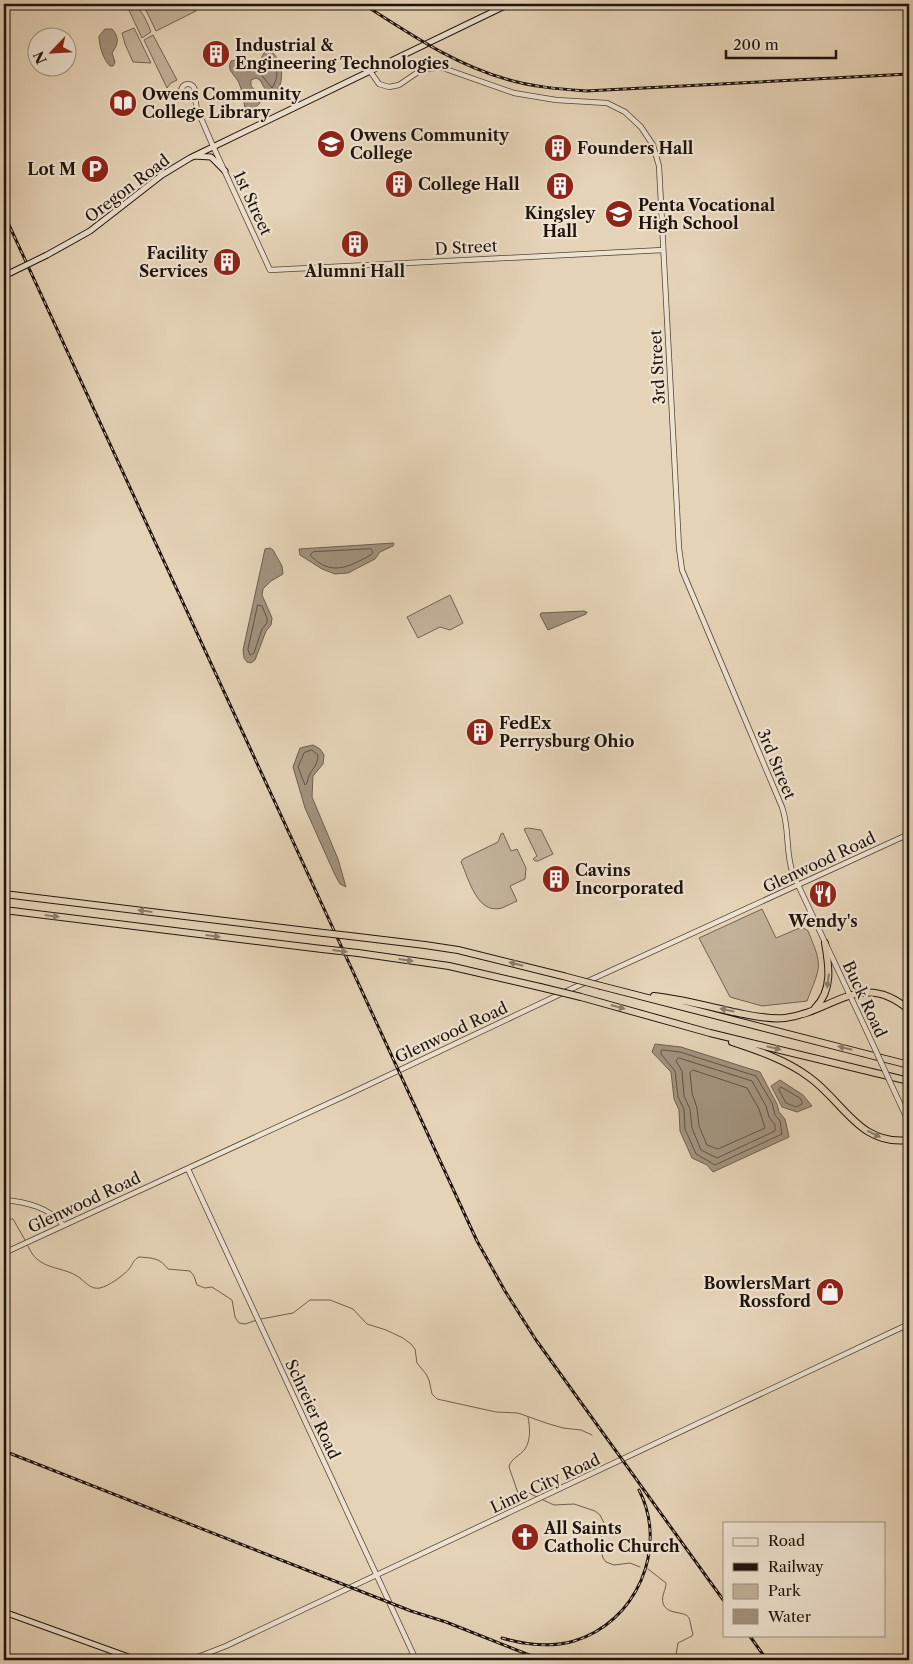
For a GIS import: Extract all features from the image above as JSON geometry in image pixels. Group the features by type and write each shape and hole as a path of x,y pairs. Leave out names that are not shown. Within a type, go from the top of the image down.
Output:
{"highway":[{"path":"4,894 458,950 909,1065"},
{"path":"4,910 358,953 449,966 581,997 710,1033 909,1081"},
{"path":"809,1012 820,1002 826,991 829,978 825,943"},
{"path":"625,992 670,998 760,1018 785,1018 809,1012 850,995 864,992 876,993 894,999 909,1010"},
{"path":"710,1033 773,1056 800,1070 818,1084 857,1124 870,1133 880,1138 909,1140"}],"main road":[{"name":"Oregon Road","path":"6,275 90,231 162,175 194,156 509,4"},
{"path":"194,156 211,158 225,171"},
{"path":"4,1612 134,1660"}],"street":[{"name":"3rd Street","path":"370,70 380,84 389,87 399,85 421,70 440,67 514,93 556,100 607,103 625,112 637,122 646,132 656,151 659,166 680,562 690,591 782,807 787,821 788,860 798,885"},
{"path":"185,85 191,86 194,89 198,110 181,93 185,85"},
{"path":"188,98 194,94"},
{"name":"1st Street","path":"198,110 270,270"},
{"name":"D Street","path":"270,270 663,250"},
{"name":"Glenwood Road","path":"4,1253 909,834"},
{"name":"Buck Road","path":"798,885 909,1123"},
{"name":"Schreier Road","path":"188,1168 416,1660"},
{"path":"4,1200 37,1206 54,1216 63,1225"},
{"name":"Lime City Road","path":"190,1660 226,1646 376,1576 909,1324"}],"green space":[{"path":"126,4 136,7 147,23 151,32 142,38"},
{"path":"143,4 193,4 196,11 156,31"},
{"path":"134,28 151,63 133,62 122,33"},
{"path":"153,35 177,80 167,88 144,40"},
{"path":"450,595 463,623 450,630 440,627 418,638 407,617"},
{"path":"524,829 541,830 553,854 538,861 533,859 537,856"},
{"path":"503,833 511,851 517,849 526,868 525,879 510,886 517,901 502,908 493,909 480,901 475,894 461,862 463,859 498,842"},
{"path":"762,909 776,938 802,927 808,931 818,959 818,966 807,1001 762,1006 730,997 699,938"}],"water":[{"path":"105,29 112,29 117,38 117,44 112,53 115,62 113,66 110,66 105,60 100,44 99,36"},
{"path":"267,48 277,57 282,76 281,83 275,95 269,96 260,80 256,78 251,80 251,86 261,100 254,107 245,107 239,83 230,70 231,61 236,60 248,72 255,69"},
{"path":"394,543 393,546 380,552 375,559 348,573 335,574 322,569 300,555 299,549"},
{"path":"270,548 282,566 283,574 271,581 263,589 262,595 272,618 271,625 266,631 255,660 251,663 247,662 244,658 243,650 265,549"},
{"path":"587,612 586,614 548,630 540,615 541,613"},
{"path":"313,745 320,749 324,755 323,764 313,776 312,797 338,859 346,887 340,884 335,875 305,808 293,767 300,748"},
{"path":"655,1044 681,1047 760,1072 777,1104 779,1112 785,1119 789,1137 713,1172 707,1165 692,1158 680,1131 679,1110 674,1099 671,1072 652,1052"},
{"path":"780,1080 803,1095 812,1106 797,1112 782,1107 771,1086"}],"waterway":[{"path":"4,1219 13,1219 25,1240"},
{"path":"27,1244 32,1254 41,1262 73,1274 96,1288 108,1285 120,1277 139,1257 156,1259 168,1269 190,1271 197,1285 205,1288 212,1287 232,1300 235,1317 239,1323 245,1324 257,1320"},
{"path":"261,1319 293,1313 310,1300 330,1300 353,1309 367,1324 386,1330 411,1344 415,1349 417,1363 426,1374 432,1394 437,1399 496,1412 518,1413 563,1428 581,1430 592,1435"},
{"path":"528,1417 530,1433 527,1445 509,1467 518,1493 529,1493 537,1497"},
{"path":"541,1499 554,1505 574,1504 595,1511 600,1515 604,1523 600,1546 606,1562 614,1565 630,1563 640,1567"},
{"path":"648,1569 666,1583 663,1598 665,1607 668,1610 684,1614 690,1620 693,1634 678,1643 675,1660"}],"railway":[{"path":"363,4 414,37 468,65 506,79 546,87 586,91 909,74"},
{"path":"4,214 477,1241 505,1291 536,1340 723,1600"},
{"path":"4,1451 411,1611 446,1622 542,1660"},
{"path":"502,1638 538,1645 565,1643 596,1632 615,1618 630,1601 641,1580 648,1559 650,1536 647,1512 639,1490"},
{"path":"750,1636 767,1660"}],"place":[{"name":"Industrial & Engineering Technologies","path":"216,54"},
{"name":"Owens Community College Library","path":"123,103"},
{"name":"Owens Community College","path":"331,144"},
{"name":"Founders Hall","path":"558,148"},
{"name":"Lot M","path":"95,169"},
{"name":"College Hall","path":"399,184"},
{"name":"Kingsley Hall","path":"560,186"},
{"name":"Penta Vocational High School","path":"619,214"},
{"name":"Alumni Hall","path":"355,244"},
{"name":"Facility Services","path":"227,262"},
{"name":"FedEx Perrysburg Ohio","path":"480,732"},
{"name":"Cavins Incorporated","path":"556,879"},
{"name":"Wendy's","path":"823,894"},
{"name":"BowlersMart Rossford","path":"830,1292"},
{"name":"All Saints Catholic Church","path":"525,1537"}]}
